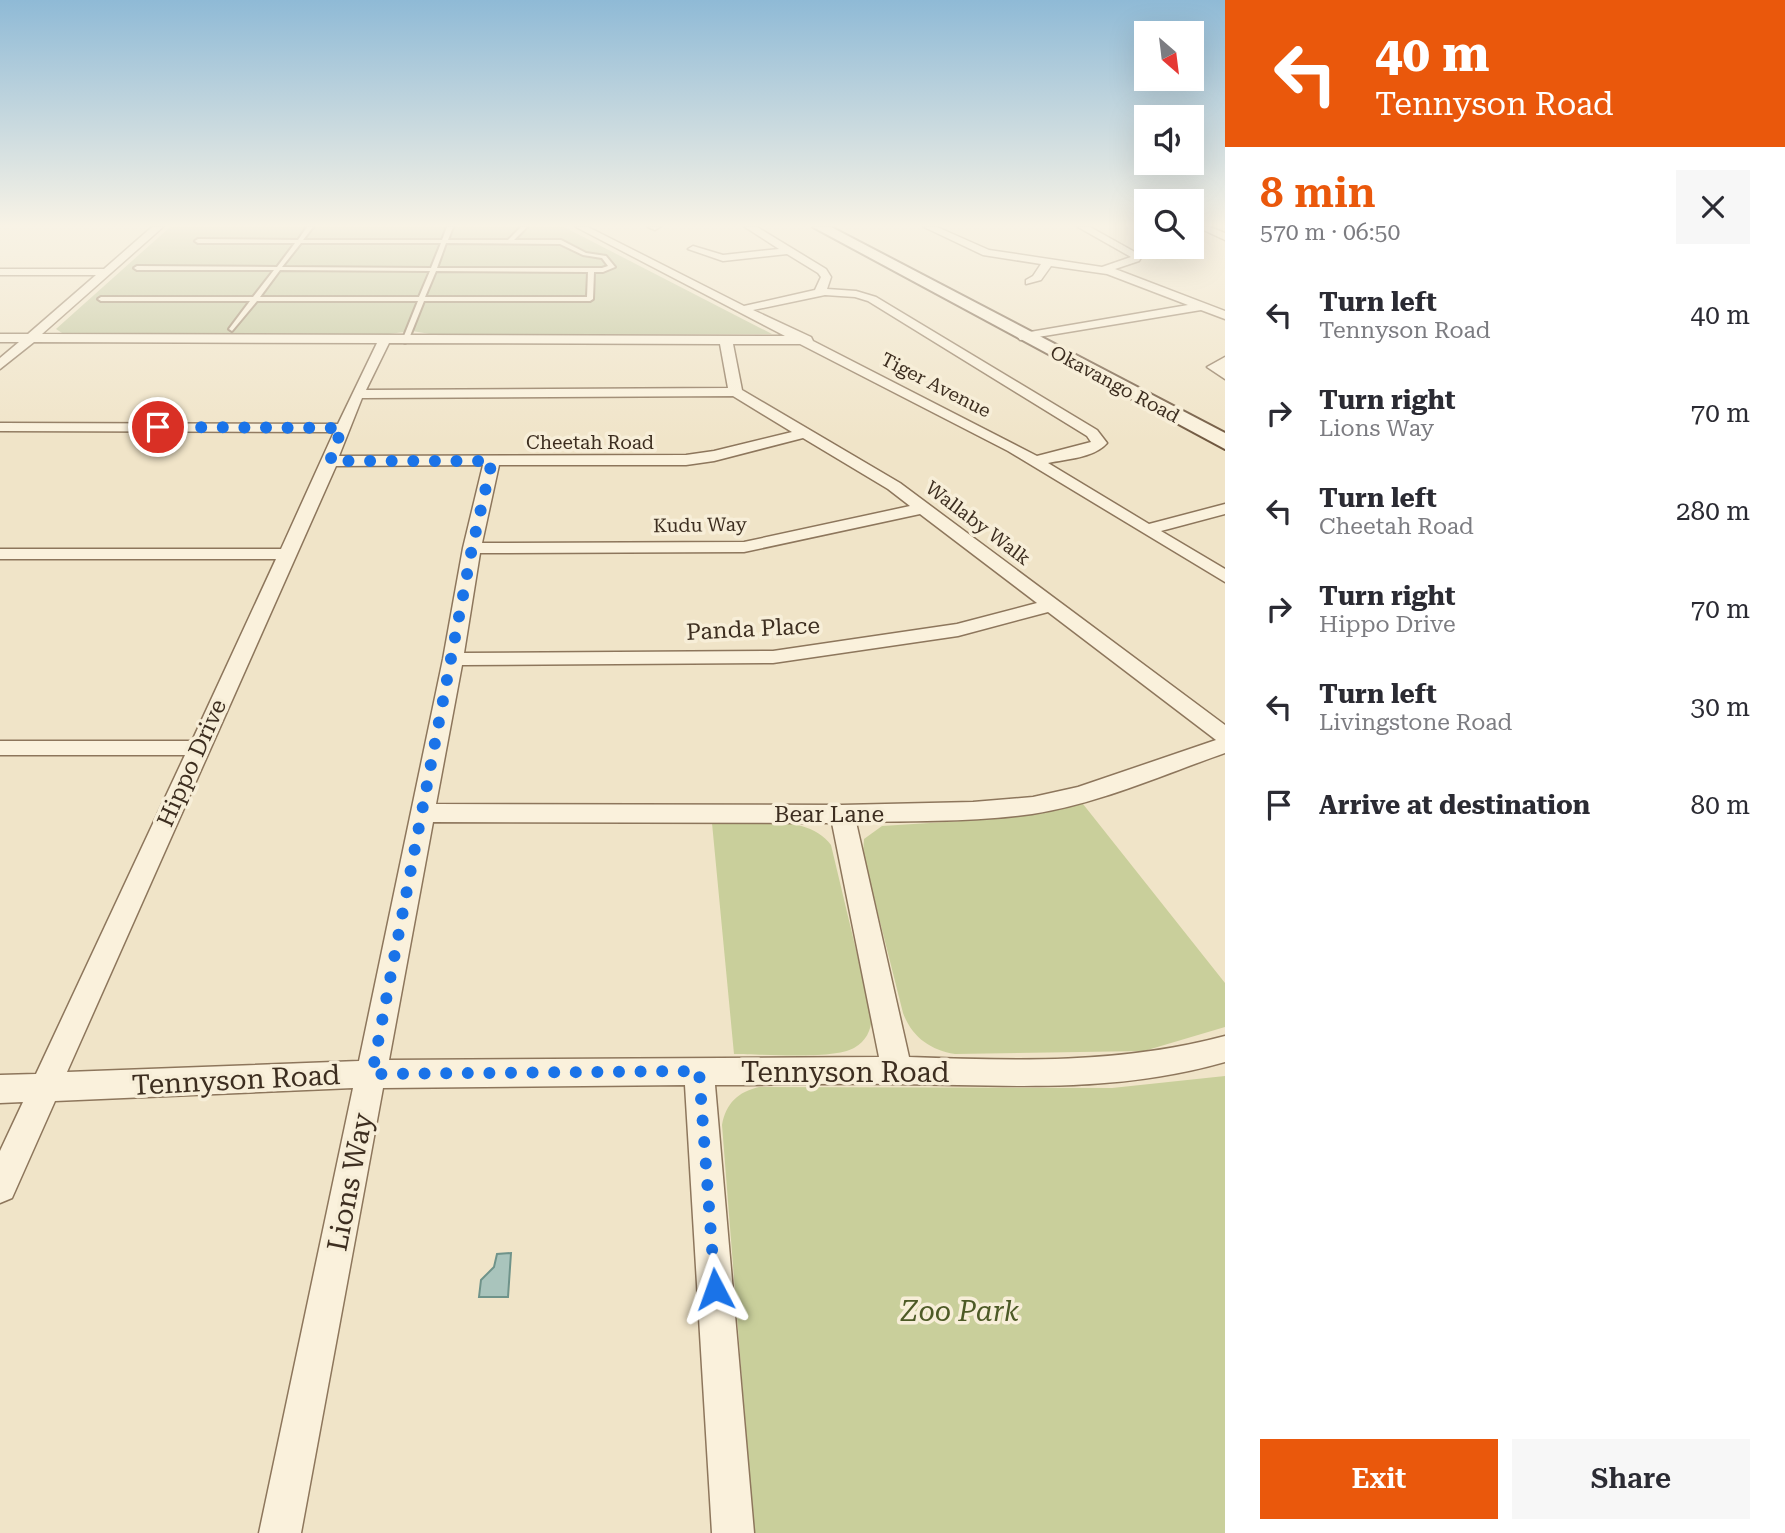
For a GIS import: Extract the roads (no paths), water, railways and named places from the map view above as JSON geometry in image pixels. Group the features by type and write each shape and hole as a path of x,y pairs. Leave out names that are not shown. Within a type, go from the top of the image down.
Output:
{"main road":[{"name":"Okavango Road","path":"953,299 1225,442"},
{"name":"Okavango Road","path":"985,299 1225,420"}],"street":[{"path":"0,365 76,299"},
{"name":"Tiger Avenue","path":"724,299 1037,461 1225,577"},
{"path":"745,309 789,299"},
{"path":"870,299 1092,432 1100,443 1090,449 1037,461"},
{"path":"1181,299 1225,315"},
{"path":"1024,337 1201,306 1225,299"},
{"path":"0,338 807,340"},
{"name":"Hippo Drive","path":"0,1186 330,461 357,394 394,341"},
{"path":"357,394 736,392 726,341"},
{"path":"1225,360 1214,367 1225,375"},
{"name":"Wallaby Walk","path":"736,392 894,486 1225,736"},
{"path":"0,427 342,428"},
{"name":"Cheetah Road","path":"330,461 686,460 714,456 804,433"},
{"name":"Lions Way","path":"280,1533 423,813 472,548 492,461"},
{"name":"Kudu Way","path":"472,548 744,547 782,541 923,508"},
{"path":"1148,529 1225,509"},
{"path":"0,554 286,554"},
{"name":"Panda Place","path":"453,659 773,657 958,630 1051,605"},
{"name":"Bear Lane","path":"423,813 842,814 973,811 1033,805 1080,794 1225,745"},
{"path":"0,748 199,748"},
{"path":"842,814 897,1070"},
{"name":"Tennyson Road","path":"0,1088 44,1089 372,1074 897,1070 1003,1074 1093,1072 1178,1062 1225,1049"},
{"path":"699,1071 733,1533"}],"lane":[{"path":"102,299 173,299"},
{"path":"232,329 256,299"},
{"path":"345,299 590,299"},
{"path":"394,341 421,299"}],"water":[{"path":"511,1253 508,1297 479,1297 481,1280 494,1267 497,1254"}],"park label":[{"name":"Zoo Park","path":"960,1311"}]}
